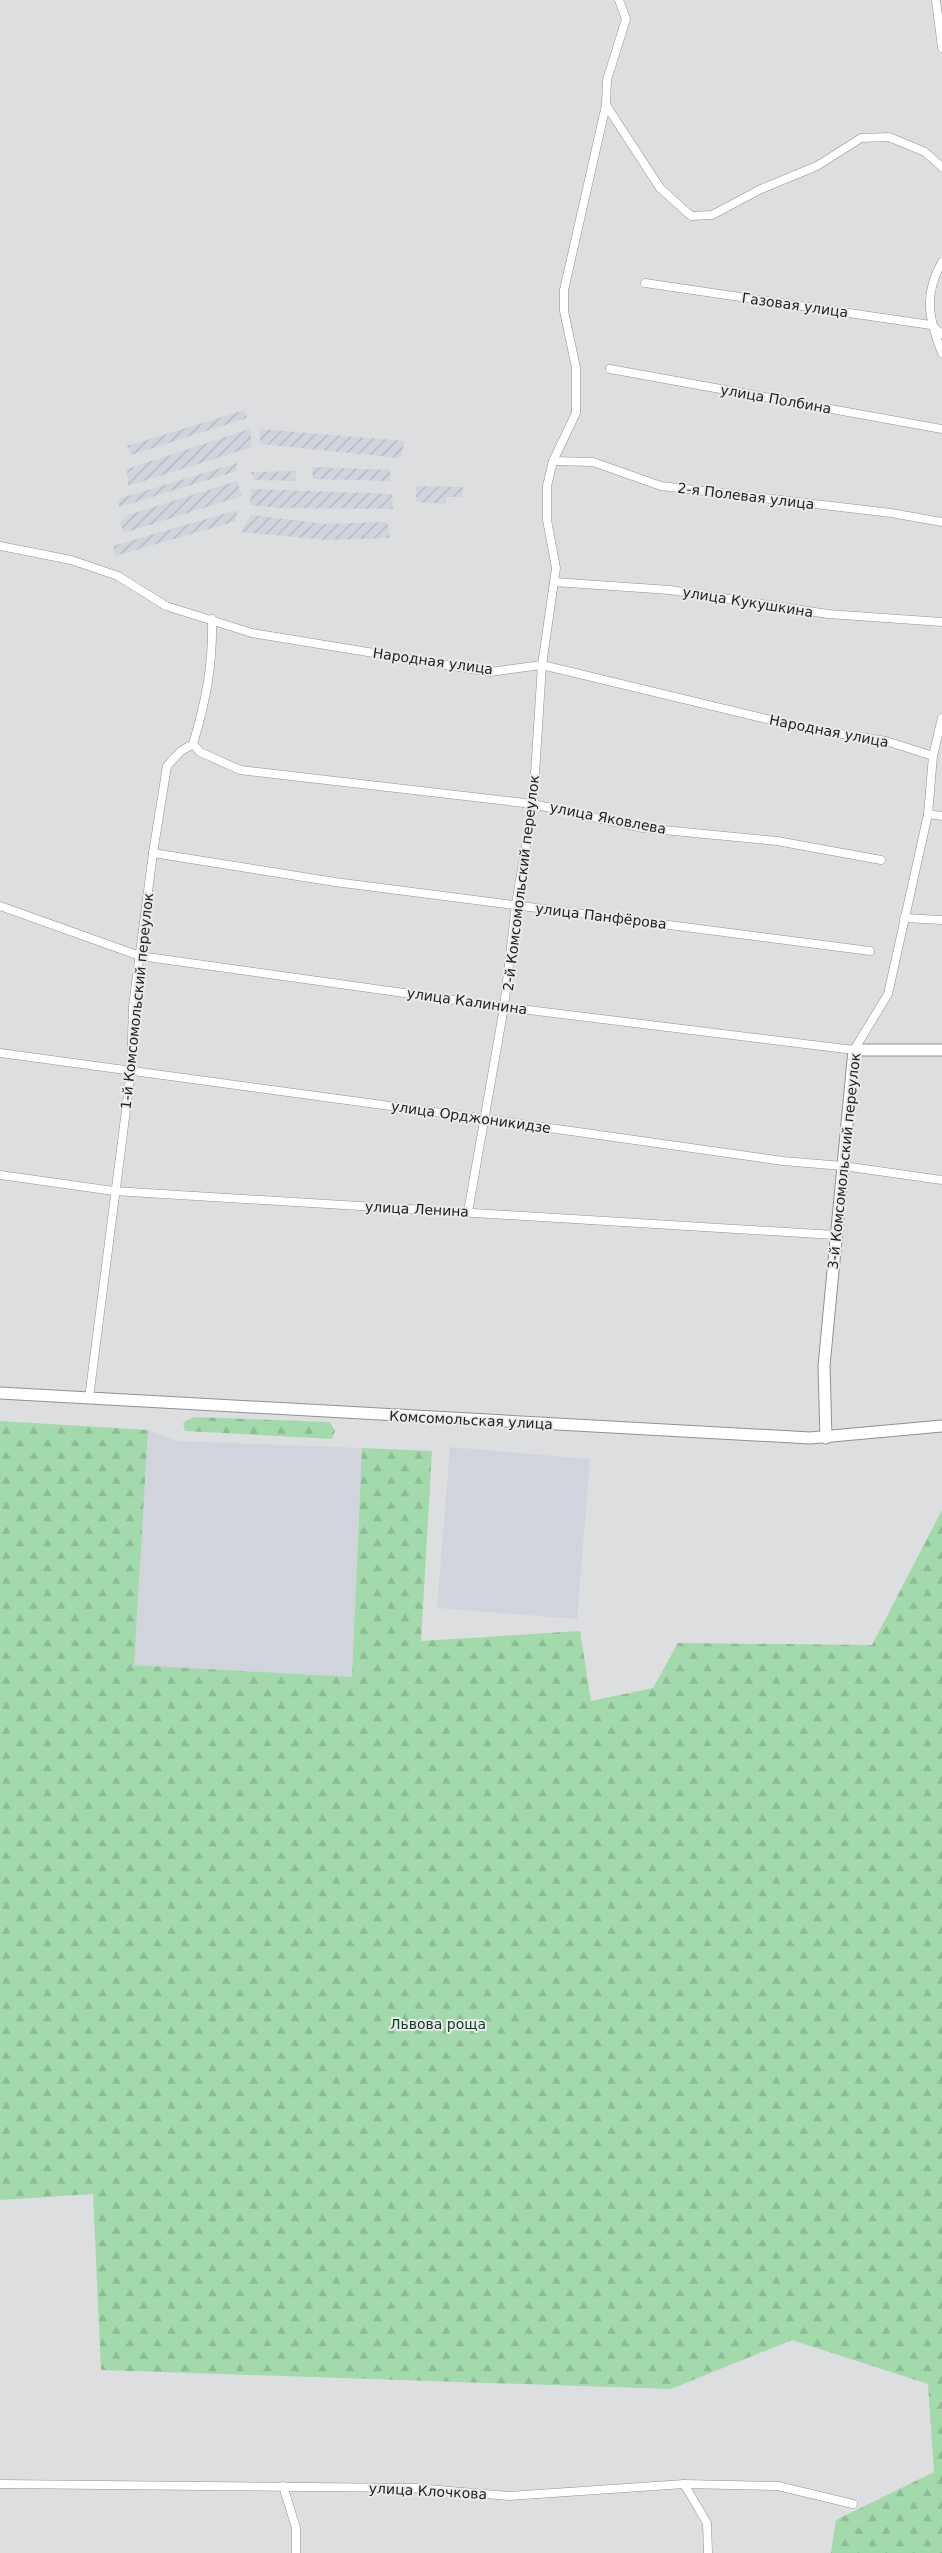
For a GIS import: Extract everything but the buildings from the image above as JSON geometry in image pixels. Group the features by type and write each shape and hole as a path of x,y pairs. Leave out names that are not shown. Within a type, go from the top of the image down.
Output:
{"main road":[{"name":"улица Калинина","path":"854,1050 942,1050"},
{"name":"3-й Комсомольский переулок","path":"826,1438 824,1366 854,1050"},
{"name":"Комсомольская улица","path":"0,1393 826,1438 942,1426"}],"street":[{"name":"2-й Комсомольский переулок","path":"468,1212 504,1007 516,904 534,804 542,665 556,568 547,520 547,486 553,461 576,413 576,368 564,311 564,290 606,105 607,80 626,19 619,0"},
{"path":"936,0 942,48"},
{"path":"606,105 660,188 691,216 712,215 761,189 817,166 861,138 888,137 925,152 942,166"},
{"path":"942,262 935,274 928,310 931,325 942,353"},
{"name":"Газовая улица","path":"645,283 931,325"},
{"path":"931,325 942,334"},
{"name":"улица Полбина","path":"610,369 942,429"},
{"name":"2-я Полевая улица","path":"553,461 593,462 661,486 891,513 942,522"},
{"name":"Народная улица","path":"0,546 71,560 118,576 166,606 252,633 490,672 542,665 808,729 886,741 933,756"},
{"name":"улица Кукушкина","path":"554,582 670,590 828,614 942,622"},
{"path":"193,744 206,703 213,655 212,619"},
{"name":"3-й Комсомольский переулок","path":"854,1050 888,994 928,814 933,756 942,718"},
{"name":"улица Яковлева","path":"193,744 200,752 240,770 534,804 643,828 777,841 881,860"},
{"name":"1-й Комсомольский переулок","path":"89,1398 114,1191 131,1071 133,1006 153,852 167,766 181,751 193,744"},
{"path":"928,814 942,816"},
{"name":"улица Панфёрова","path":"153,852 336,882 870,951"},
{"name":"улица Калинина","path":"0,906 140,956 504,1007 854,1050"},
{"path":"904,918 942,920"},
{"name":"улица Орджоникидзе","path":"0,1054 486,1118 784,1161 843,1166 942,1180"},
{"name":"улица Ленина","path":"0,1175 114,1191 835,1235"},
{"name":"улица Клочкова","path":"0,2484 415,2488 509,2496 684,2484 778,2486 853,2504"},
{"path":"684,2484 707,2523 708,2553"},
{"path":"283,2486 296,2528 296,2553"}],"shaded area":[{"path":"245,410 247,418 131,455 127,446"},
{"path":"250,429 252,447 128,486 127,469"},
{"path":"260,429 405,441 400,458 260,444"},
{"path":"237,463 237,471 119,507 118,499"},
{"path":"312,467 390,470 390,481 313,479"},
{"path":"296,471 295,481 254,480 251,472"},
{"path":"237,481 242,496 124,533 120,523 128,515"},
{"path":"416,486 463,487 462,497 447,497 445,504 416,502"},
{"path":"251,489 392,494 393,509 281,508 250,505"},
{"path":"237,510 236,521 115,556 113,546"},
{"path":"251,515 326,524 387,522 390,538 327,540 241,532"},
{"path":"148,1430 178,1441 362,1448 352,1677 133,1665"},
{"path":"450,1447 590,1459 577,1619 437,1608"}],"green space":[{"path":"194,1417 330,1422 335,1431 332,1439 185,1431 183,1423"},
{"name":"Львова роща","path":"0,1421 148,1430 134,1665 352,1677 362,1448 432,1451 421,1641 580,1631 591,1701 653,1688 678,1643 872,1645 942,1510 942,2553 831,2553 836,2520 934,2472 928,2384 792,2340 671,2389 101,2370 93,2194 0,2200"}]}
